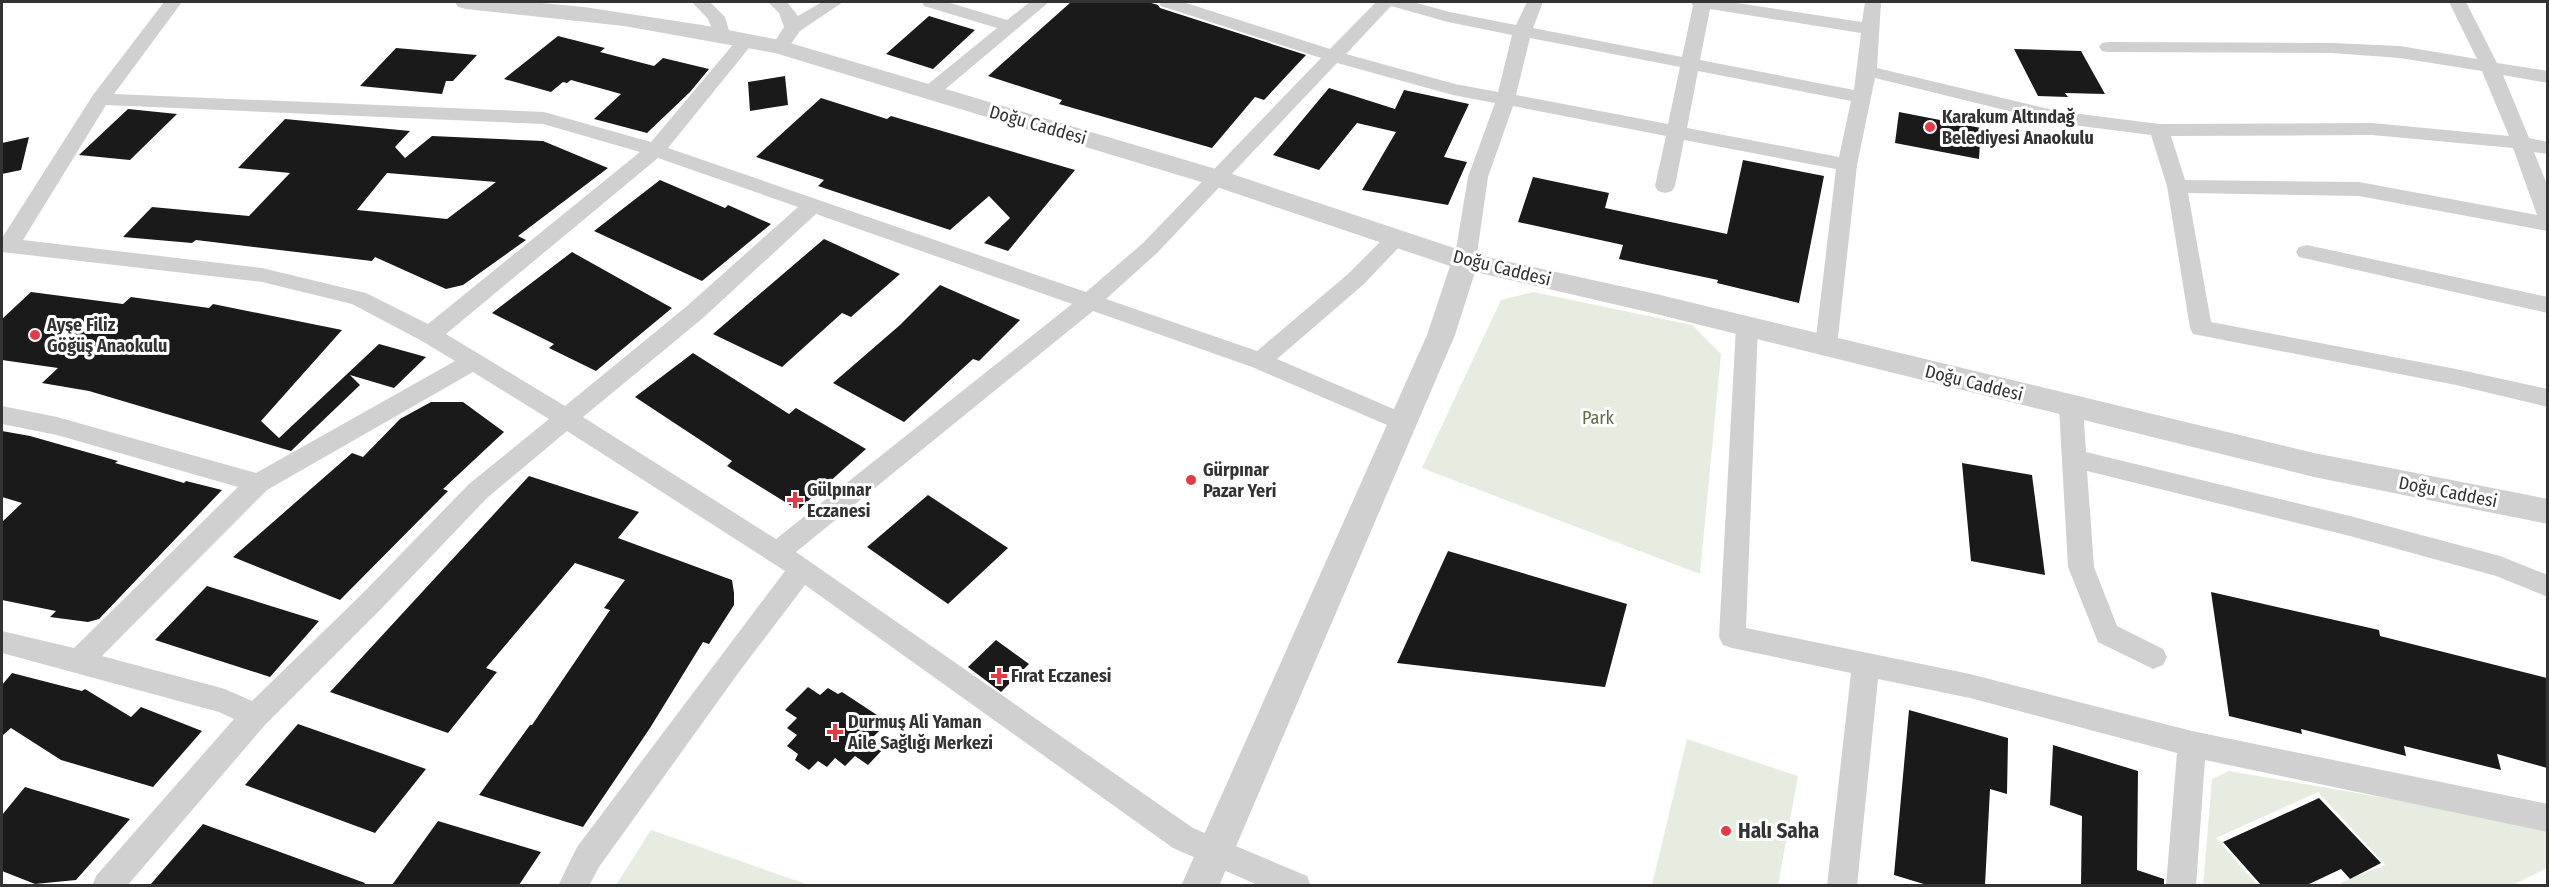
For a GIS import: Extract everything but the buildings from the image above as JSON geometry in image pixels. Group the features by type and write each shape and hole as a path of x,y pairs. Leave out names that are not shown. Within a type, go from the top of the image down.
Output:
{"street":[{"path":"173,2 100,99 5,246 262,275 358,298 430,335 474,361 802,569 1183,838 1296,885"},
{"name":"Doğu Caddesi","path":"466,2 571,11 734,37 787,37 929,93 1217,178 1465,261 2314,465 2547,512"},
{"path":"430,335 655,150 734,37 700,2"},
{"path":"777,2 787,10 787,37"},
{"path":"787,37 834,2"},
{"path":"930,2 1009,26"},
{"path":"929,93 1040,2"},
{"path":"1167,2 1333,56 1453,89 1847,165"},
{"path":"777,553 1088,303 1150,248 1385,2"},
{"path":"1395,2 1448,17 1862,97"},
{"path":"1200,885 1442,335 1465,261 1478,177 1506,98 1522,32 1535,2"},
{"path":"1665,186 1702,2 1871,29"},
{"path":"1826,346 1847,165 1867,71 1873,2"},
{"path":"2458,2 2505,99 2547,216"},
{"path":"2108,47 2332,48 2400,52 2547,77"},
{"path":"1867,71 2057,117 2159,130 2372,129 2521,143 2547,148"},
{"path":"100,99 544,118 655,150 1088,303 1260,361 1402,422"},
{"path":"2159,130 2177,186 2201,328 2444,375 2547,398"},
{"path":"2177,186 2359,189 2547,224"},
{"path":"107,885 255,716 372,601 478,491 695,312 813,205"},
{"path":"1260,361 1356,279 1396,238"},
{"path":"2307,252 2547,305"},
{"path":"1747,327 1732,637 1970,686 2192,744 2547,818"},
{"path":"79,661 258,483 474,361"},
{"path":"2071,407 2081,567 2107,634 2153,657"},
{"path":"2,415 57,426 258,483"},
{"path":"2074,458 2350,526 2500,567 2547,586"},
{"path":"573,885 588,857 729,664 802,569"},
{"path":"2,642 225,701 255,716"},
{"path":"1842,885 1866,664"},
{"path":"2181,885 2192,744"}],"green space":[{"name":"Park","path":"1533,292 1692,325 1721,354 1700,574 1422,468 1501,300"},
{"name":"Halı Saha","path":"1687,739 1798,776 1778,885 1652,885"},
{"path":"2229,771 2547,826 2547,868 2513,885 2342,885 2340,883 2385,865 2318,792 2216,838 2257,885 2203,886 2212,779"},
{"path":"651,830 809,885 616,885"}],"place":[{"name":"Karakum Altındağ Belediyesi Anaokulu","path":"1930,127"},
{"name":"Ayşe Filiz Göğüş Anaokulu","path":"35,335"},
{"name":"Gürpınar Pazar Yeri","path":"1191,480"},
{"name":"Gülpınar Eczanesi","path":"795,500"},
{"name":"Fırat Eczanesi","path":"999,676"},
{"name":"Durmuş Ali Yaman Aile Sağlığı Merkezi","path":"835,732"},
{"name":"Halı Saha","path":"1726,831"}]}
